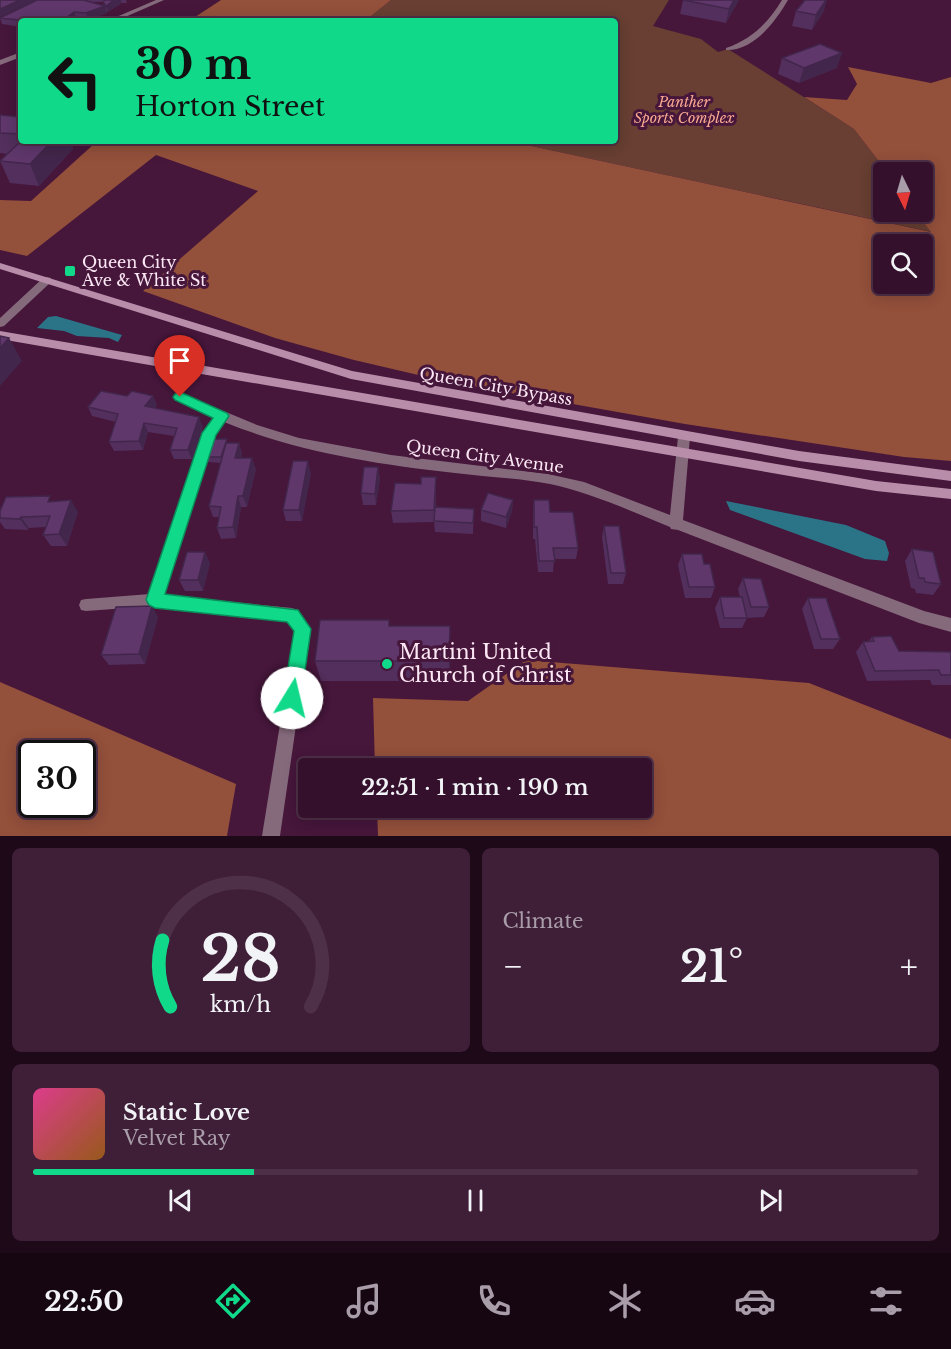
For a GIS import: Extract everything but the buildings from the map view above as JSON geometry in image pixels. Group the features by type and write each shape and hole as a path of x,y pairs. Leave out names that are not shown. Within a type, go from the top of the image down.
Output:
{"main road":[{"name":"Queen City Bypass","path":"0,266 351,375 684,437 799,456 951,476"},
{"path":"0,335 876,486 951,494"}],"street":[{"path":"117,18 161,0"},
{"path":"728,49 740,46 760,35 785,0"},
{"path":"0,63 18,55"},
{"path":"0,324 46,280"},
{"name":"Queen City Avenue","path":"180,397 259,431 341,452 548,479 579,486 924,618 951,625"},
{"path":"155,600 209,433 222,416"},
{"path":"676,525 684,437"},
{"path":"86,605 155,600 292,615 303,629 271,836"}],"green space":[{"name":"Panther Sports Complex","path":"391,0 669,0 653,26 701,39 718,52 728,49 854,129 879,162 873,162 873,219 522,144 618,144 618,18 369,18"},
{"name":"Panther Sports Complex","path":"885,222 924,222 932,232"}],"shaded area":[{"path":"221,0 391,0 369,18 194,18"},
{"path":"848,67 931,83 951,77 951,461 904,457 685,424 444,381 354,360 275,338 143,291 258,191 156,155 27,256 0,250 0,200 31,201 94,144 522,144 873,220 873,222 885,222 931,232 924,222 933,222 933,162 879,162 854,129 804,97 847,100 857,84"},
{"path":"526,660 809,683 951,739 951,836 378,836 377,818 652,818 652,758 375,758 373,698 468,701"},
{"path":"0,682 236,784 227,836 0,836"}],"water":[{"path":"56,316 122,335 118,342 109,338 77,336 64,331 37,328 48,317"},
{"path":"726,501 846,525 885,541 889,553 887,561 865,559 730,510"}],"place":[{"name":"Queen City Ave & White St","path":"70,271"},
{"name":"Martini United Church of Christ","path":"387,664"}],"route":[{"path":"180,397 222,416 209,433 155,600 292,615 303,629 292,698"}]}
